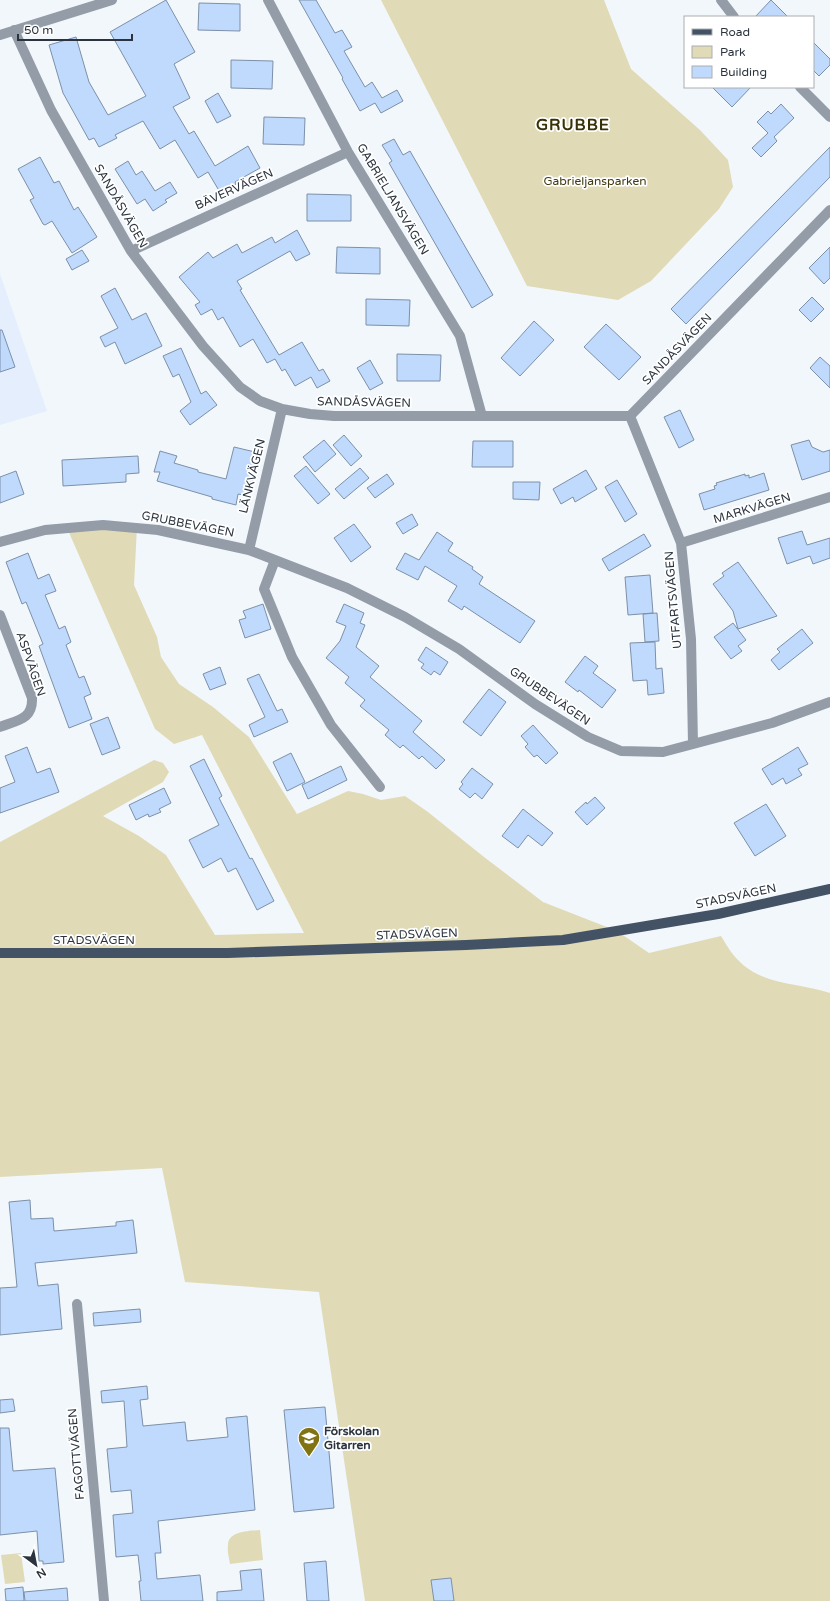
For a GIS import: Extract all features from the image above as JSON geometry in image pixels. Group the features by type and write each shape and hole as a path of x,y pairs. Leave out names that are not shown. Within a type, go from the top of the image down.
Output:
{"main road":[{"name":"STADSVÄGEN","path":"0,953 228,953 466,945 564,940 718,914 830,889"}],"street":[{"path":"0,35 112,0"},
{"name":"GABRIELJANSVÄGEN","path":"268,0 348,152 460,336 482,416"},
{"path":"721,0 733,16"},
{"name":"SANDÅSVÄGEN","path":"14,30 51,110 131,251 203,346 240,387 260,401 282,409 310,414 334,416 630,416 829,214"},
{"path":"801,88 830,117"},
{"name":"BÄVERVÄGEN","path":"131,251 348,152"},
{"name":"LÄNKVÄGEN","path":"249,550 282,409"},
{"name":"UTFARTSVÄGEN","path":"630,416 681,543 691,639 693,744"},
{"name":"MARKVÄGEN","path":"681,543 830,497"},
{"name":"GRUBBEVÄGEN","path":"0,542 45,530 103,525 158,530 249,550 347,588 405,616 460,648 535,704 588,737 621,751 663,752 772,723 830,702"},
{"path":"275,560 264,589 292,657 331,724 380,787"},
{"name":"ASPVÄGEN","path":"0,615 32,698 32,706 30,713 25,718 0,727"},
{"name":"FAGOTTVÄGEN","path":"77,1304 104,1601"}],"shaded area":[{"path":"0,274 47,411 0,425"}],"green space":[{"name":"Gabrieljansparken","path":"381,0 604,0 631,69 700,130 728,160 733,187 719,209 651,281 618,300 527,286"},
{"path":"137,527 134,585 157,637 161,657 179,684 213,707 249,737 297,814 348,791 381,800 405,796 428,812 543,902 617,931 649,953 721,936 737,959 747,968 758,974 769,979 818,989 830,993 830,1601 365,1601 319,1292 185,1282 162,1168 0,1177 0,842 154,760 163,763 169,772 163,782 103,816 139,836 166,855 215,935 304,933 202,735 174,744 155,729 67,528"},
{"path":"260,1530 263,1560 230,1564 228,1554 229,1540 235,1534 245,1531"},
{"path":"21,1553 25,1582 5,1584 1,1555"}],"building":[{"path":"166,0 195,52 174,64 190,98 173,107 189,134 194,131 215,166 248,146 260,168 235,182 236,184 221,194 208,172 198,178 175,140 160,149 143,121 115,135 117,138 99,147 94,138 89,140 63,93 49,45 76,37 89,82 108,115 146,96 110,32"},
{"path":"299,0 316,0 335,33 342,30 352,47 344,51 365,87 372,82 382,98 397,90 403,101 381,113 375,103 360,111"},
{"path":"771,0 787,16 756,16"},
{"path":"199,3 240,4 240,31 198,30"},
{"path":"814,43 830,59 830,65 819,76 814,71"},
{"path":"231,60 273,61 272,89 231,88"},
{"path":"713,88 750,88 732,107"},
{"path":"218,93 231,116 217,123 205,101"},
{"path":"781,104 794,118 774,137 777,141 761,157 752,148 768,133 757,122 768,111 771,114"},
{"path":"264,117 305,118 304,145 263,144"},
{"path":"394,139 403,155 410,151 493,295 472,308 389,163 392,161 382,145"},
{"path":"830,147 830,177 686,324 671,309"},
{"path":"40,157 54,183 59,181 74,210 78,207 97,237 72,253 52,221 45,225 43,224 30,200 34,198 18,169"},
{"path":"128,161 136,175 142,171 155,191 170,182 177,193 165,200 167,202 153,211 145,199 137,204 115,169"},
{"path":"307,194 351,195 351,221 307,221"},
{"path":"297,230 310,254 296,261 290,251 237,281 242,289 240,290 279,355 302,342 319,371 323,369 330,381 317,388 311,377 295,386 285,369 282,371 275,359 267,363 253,339 240,347 223,317 218,320 212,309 201,315 195,305 200,302 179,277 208,252 213,258 237,244 242,253 272,237 275,243"},
{"path":"337,247 380,248 380,274 336,273"},
{"path":"830,247 830,278 824,284 809,268"},
{"path":"82,250 89,261 72,270 66,259"},
{"path":"115,288 132,320 146,313 162,346 125,364 115,342 105,347 100,337 118,328 101,296"},
{"path":"812,297 824,309 811,322 799,310"},
{"path":"366,299 410,300 409,326 366,325"},
{"path":"534,321 554,340 520,376 501,358"},
{"path":"606,324 641,357 619,380 584,347"},
{"path":"0,330 2,330 15,367 0,372"},
{"path":"181,348 201,394 206,391 217,405 190,425 180,411 191,402 179,374 173,377 163,356"},
{"path":"397,354 441,355 440,381 397,381"},
{"path":"820,357 830,366 830,388 810,368"},
{"path":"370,360 383,383 370,390 357,368"},
{"path":"680,410 694,440 679,448 664,417"},
{"path":"344,435 362,456 351,466 333,445"},
{"path":"324,440 336,454 315,472 303,457"},
{"path":"809,440 812,447 823,452 830,450 830,471 802,480 791,445"},
{"path":"473,441 513,441 513,467 472,467"},
{"path":"234,447 255,452 253,462 257,463 249,496 238,494 236,505 212,499 212,497 157,481 160,472 154,472 160,451 177,456 174,463 198,470 198,472 226,479"},
{"path":"138,456 139,473 126,474 126,482 63,486 62,460"},
{"path":"306,466 330,494 318,504 294,476"},
{"path":"360,468 369,478 344,499 335,489"},
{"path":"586,470 597,489 575,502 573,497 561,504 553,489"},
{"path":"16,471 24,494 0,503 0,477"},
{"path":"764,473 769,490 704,510 699,494 715,489 714,486 717,485 716,483 745,474 745,476 749,475 749,478"},
{"path":"387,474 394,484 375,498 367,488"},
{"path":"617,480 637,514 625,522 605,487"},
{"path":"513,482 540,482 539,500 513,499"},
{"path":"412,514 418,525 403,534 396,523"},
{"path":"354,524 371,547 351,562 334,538"},
{"path":"802,531 807,545 830,538 830,558 813,564 810,556 787,564 778,538"},
{"path":"437,532 453,543 448,551 473,567 472,569 483,577 479,584 535,621 520,643 464,606 462,610 448,601 457,586 425,566 418,580 396,569 405,553 419,560"},
{"path":"644,534 651,546 609,571 602,559"},
{"path":"28,553 38,579 49,574 56,591 45,595 59,629 65,626 71,642 66,645 79,678 84,676 91,694 84,697 92,719 69,728 39,646 43,644 26,602 22,604 6,562"},
{"path":"738,562 777,616 738,629 733,611 713,584 724,576 722,573"},
{"path":"650,575 653,613 628,615 625,577"},
{"path":"263,604 271,629 245,638 239,620 246,618 243,611"},
{"path":"344,604 364,613 360,623 365,625 356,647 379,666 370,677 422,721 413,732 445,760 436,769 422,756 419,759 403,745 400,748 385,735 389,730 360,706 365,700 345,683 349,677 326,658 340,641 346,626 336,622"},
{"path":"657,613 659,641 645,642 643,614"},
{"path":"733,623 746,640 738,646 742,651 731,659 714,637"},
{"path":"802,629 813,643 779,670 771,660 780,652 777,649"},
{"path":"655,642 656,669 662,668 664,693 648,695 647,680 633,681 630,643"},
{"path":"426,647 448,662 440,675 434,671 431,675 421,668 424,664 418,660"},
{"path":"585,656 598,666 593,673 616,690 602,708 579,690 578,692 565,682"},
{"path":"220,667 226,684 210,690 203,674"},
{"path":"259,674 277,711 282,709 288,722 254,737 249,725 265,717 247,679"},
{"path":"489,689 506,702 481,736 463,722"},
{"path":"108,717 120,748 102,755 90,724"},
{"path":"533,725 558,753 546,764 537,755 534,757 525,747 528,744 521,736"},
{"path":"27,747 37,773 50,768 59,792 0,813 0,788 15,782 5,756"},
{"path":"798,747 808,764 798,769 802,775 786,784 783,778 772,785 762,769"},
{"path":"291,753 305,782 287,791 273,762"},
{"path":"204,759 222,796 219,798 250,859 252,858 274,901 257,910 236,868 228,872 221,858 203,868 189,840 219,825 190,766"},
{"path":"341,766 347,780 308,799 302,785"},
{"path":"472,768 493,784 482,799 475,793 470,798 459,789 463,784 461,782"},
{"path":"164,788 171,803 159,809 161,812 149,817 148,814 136,820 129,805"},
{"path":"595,797 605,808 587,825 575,812 586,802 587,804"},
{"path":"766,804 786,836 755,856 734,823"},
{"path":"523,809 553,833 542,846 528,835 518,848 502,836"},
{"path":"30,1200 31,1219 53,1218 54,1231 116,1226 116,1222 133,1220 137,1253 35,1263 38,1286 58,1284 62,1329 0,1335 0,1288 17,1287 9,1202"},
{"path":"140,1309 141,1322 94,1326 93,1313"},
{"path":"147,1386 148,1399 140,1400 143,1426 185,1422 187,1441 228,1437 226,1418 247,1416 255,1510 158,1521 161,1553 155,1553 157,1579 200,1575 203,1601 141,1601 139,1581 141,1581 138,1555 116,1557 113,1515 133,1513 131,1490 111,1492 107,1449 127,1447 124,1401 102,1403 101,1391"},
{"path":"13,1399 15,1411 0,1413 0,1400"},
{"path":"325,1407 334,1508 294,1512 284,1410"},
{"path":"0,1428 9,1428 13,1471 55,1468 64,1562 43,1564 43,1561 39,1561 37,1531 0,1535"},
{"path":"326,1561 329,1601 307,1601 304,1563"},
{"path":"261,1569 264,1601 217,1601 217,1592 242,1590 240,1571"},
{"path":"451,1578 454,1601 434,1601 431,1580"},
{"path":"23,1587 24,1601 6,1601 5,1589"},
{"path":"67,1588 68,1601 25,1601 24,1592"}],"place":[{"name":"Förskolan Gitarren","path":"309,1458"}],"district":[{"name":"GRUBBE","path":"573,124"}]}
